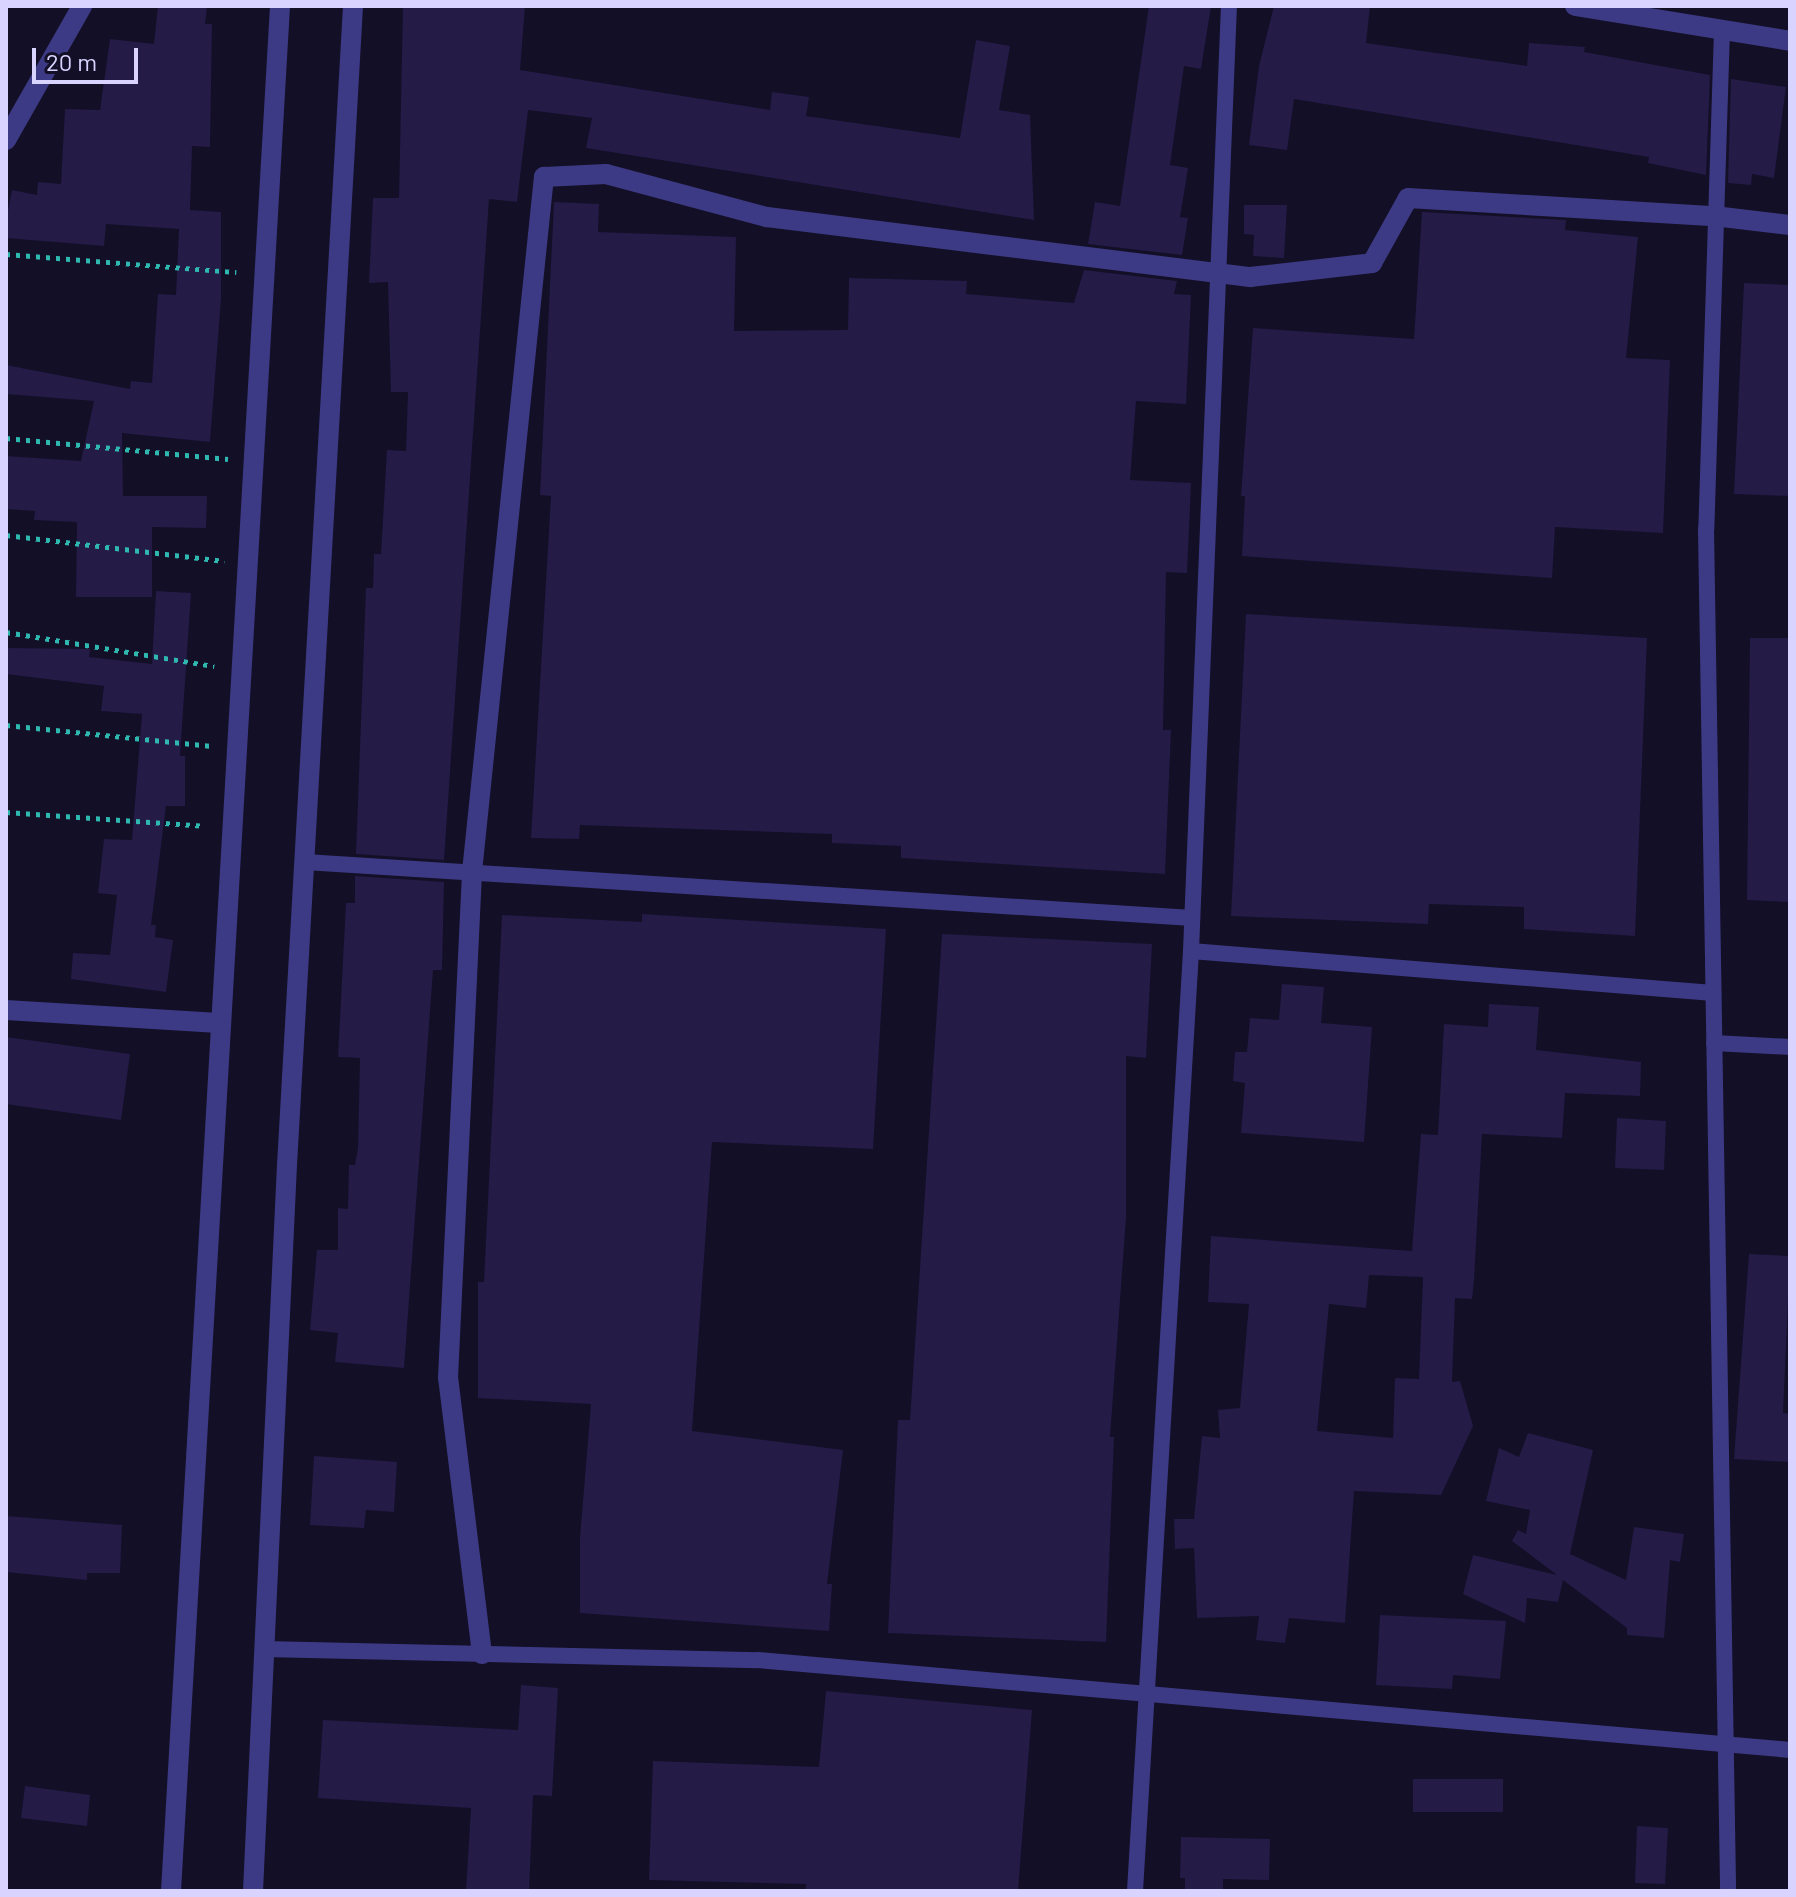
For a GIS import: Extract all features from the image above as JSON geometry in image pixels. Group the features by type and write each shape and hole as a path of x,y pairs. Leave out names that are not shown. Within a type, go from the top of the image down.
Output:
{"street":[{"path":"6,140 82,6"},
{"path":"171,1891 280,6"},
{"path":"253,1891 305,862 353,6"},
{"path":"1575,6 1790,41"},
{"path":"482,1654 448,1378 472,872 544,177 606,174 767,217 1250,277 1372,263 1408,198 1714,216 1790,225"},
{"path":"6,1010 219,1023"}],"lane":[{"path":"1135,1891 1191,951 1229,6"},
{"path":"1722,30 1706,529 1728,1891"},
{"path":"305,862 1192,918"},
{"path":"1191,951 1713,993"},
{"path":"1714,1043 1790,1047"},
{"path":"264,1649 758,1660 1790,1750"}],"path":[{"path":"6,254 264,274"},
{"path":"6,438 252,461"},
{"path":"6,535 246,563"},
{"path":"6,632 240,670"},
{"path":"6,725 235,749"},
{"path":"6,812 231,828"}],"building":[{"path":"158,6 207,6 205,24 212,24 210,147 192,146 190,210 221,212 221,299 210,442 122,433 123,496 207,496 206,528 152,527 152,597 76,597 77,522 34,520 35,511 6,509 6,456 81,461 94,401 6,394 6,365 130,389 131,381 152,383 158,294 176,295 179,229 106,224 104,246 6,238 6,220 12,190 37,195 38,182 61,184 65,109 100,110 110,39 154,44"},
{"path":"403,6 525,6 520,70 770,110 772,92 809,97 806,116 960,138 976,40 1010,46 999,110 1030,115 1034,220 586,148 592,118 528,110 517,202 489,199 444,860 356,854 366,588 373,588 374,554 381,554 387,450 406,451 408,392 391,392 388,282 369,283 373,198 399,198"},
{"path":"1149,6 1211,6 1201,69 1184,66 1170,165 1188,168 1180,217 1188,218 1182,255 1088,244 1095,202 1120,206"},
{"path":"1274,6 1370,6 1366,43 1527,66 1529,43 1585,47 1584,52 1710,75 1706,175 1648,163 1649,157 1294,99 1287,150 1249,145 1259,66"},
{"path":"1731,79 1786,87 1774,178 1752,174 1751,185 1728,183"},
{"path":"554,202 599,204 598,232 736,237 734,331 848,330 849,278 967,281 966,294 1074,303 1084,270 1177,281 1174,294 1191,295 1186,404 1136,401 1130,480 1191,483 1187,573 1166,572 1163,730 1171,730 1165,874 901,858 901,846 832,843 832,834 580,825 579,839 531,838 551,496 540,495"},
{"path":"1244,205 1287,205 1284,258 1253,256 1254,235 1244,234"},
{"path":"1422,212 1566,220 1565,230 1638,237 1626,358 1670,360 1663,533 1555,527 1552,578 1242,556 1245,496 1241,496 1253,328 1414,339"},
{"path":"1744,283 1790,285 1790,496 1734,494"},
{"path":"156,591 191,593 180,756 185,756 185,806 166,806 151,925 156,925 155,937 173,940 166,992 71,979 73,953 110,955 117,895 98,893 104,839 132,840 142,714 101,711 104,686 6,674 6,648 90,649 89,657 152,664"},
{"path":"1246,614 1647,638 1635,936 1524,929 1524,907 1429,904 1428,924 1231,916"},
{"path":"1750,638 1790,638 1790,902 1747,900"},
{"path":"355,876 444,882 442,970 433,970 404,1368 335,1362 338,1333 310,1330 317,1250 338,1250 338,1208 348,1209 349,1165 355,1165 358,1148 360,1058 338,1057 346,903 355,903"},
{"path":"642,914 886,929 873,1149 712,1142 692,1431 843,1450 827,1584 832,1584 829,1631 580,1613 580,1538 591,1404 478,1398 478,1282 484,1282 502,915 642,922"},
{"path":"942,934 1152,944 1146,1058 1126,1056 1126,1218 1110,1437 1114,1437 1106,1642 888,1633 898,1420 910,1420"},
{"path":"1282,984 1324,987 1321,1023 1372,1027 1364,1142 1241,1133 1245,1083 1233,1081 1235,1052 1247,1052 1250,1018 1279,1020"},
{"path":"1489,1004 1539,1007 1536,1050 1641,1062 1640,1096 1565,1093 1562,1138 1482,1134 1472,1299 1455,1298 1452,1382 1460,1381 1473,1426 1441,1495 1354,1491 1345,1623 1289,1618 1285,1643 1256,1640 1259,1616 1197,1618 1194,1548 1175,1549 1174,1519 1194,1519 1202,1436 1220,1438 1218,1410 1240,1408 1249,1304 1208,1302 1211,1236 1412,1251 1421,1134 1438,1135 1444,1024 1488,1027","holes":["1369,1275 1423,1277 1419,1379 1395,1378 1393,1438 1317,1431 1329,1304 1366,1308"]},
{"path":"6,1037 130,1054 121,1120 6,1104"},
{"path":"1617,1118 1666,1121 1664,1170 1615,1168"},
{"path":"1749,1254 1790,1256 1783,1413 1790,1414 1790,1462 1734,1459"},
{"path":"1528,1433 1593,1450 1570,1554 1626,1580 1634,1527 1684,1534 1680,1562 1670,1560 1664,1638 1627,1635 1627,1628 1563,1580 1558,1602 1527,1598 1525,1623 1463,1594 1473,1555 1557,1575 1512,1541 1518,1530 1526,1534 1530,1510 1486,1501 1499,1448 1519,1457"},
{"path":"314,1456 397,1462 394,1512 366,1510 364,1528 310,1525"},
{"path":"6,1516 122,1525 120,1573 87,1573 87,1580 6,1572"},
{"path":"1380,1615 1506,1621 1500,1679 1453,1675 1452,1689 1376,1685"},
{"path":"521,1685 558,1688 552,1796 533,1795 529,1891 466,1891 471,1808 318,1798 323,1720 518,1730"},
{"path":"826,1691 1032,1710 1018,1891 806,1891 806,1884 649,1880 653,1761 819,1767"},
{"path":"1413,1779 1503,1779 1503,1812 1413,1812"},
{"path":"25,1786 90,1795 87,1826 21,1818"},
{"path":"1637,1826 1668,1828 1665,1884 1635,1883"},
{"path":"1181,1837 1270,1839 1269,1880 1223,1879 1223,1891 1185,1891 1185,1878 1180,1878"}]}
